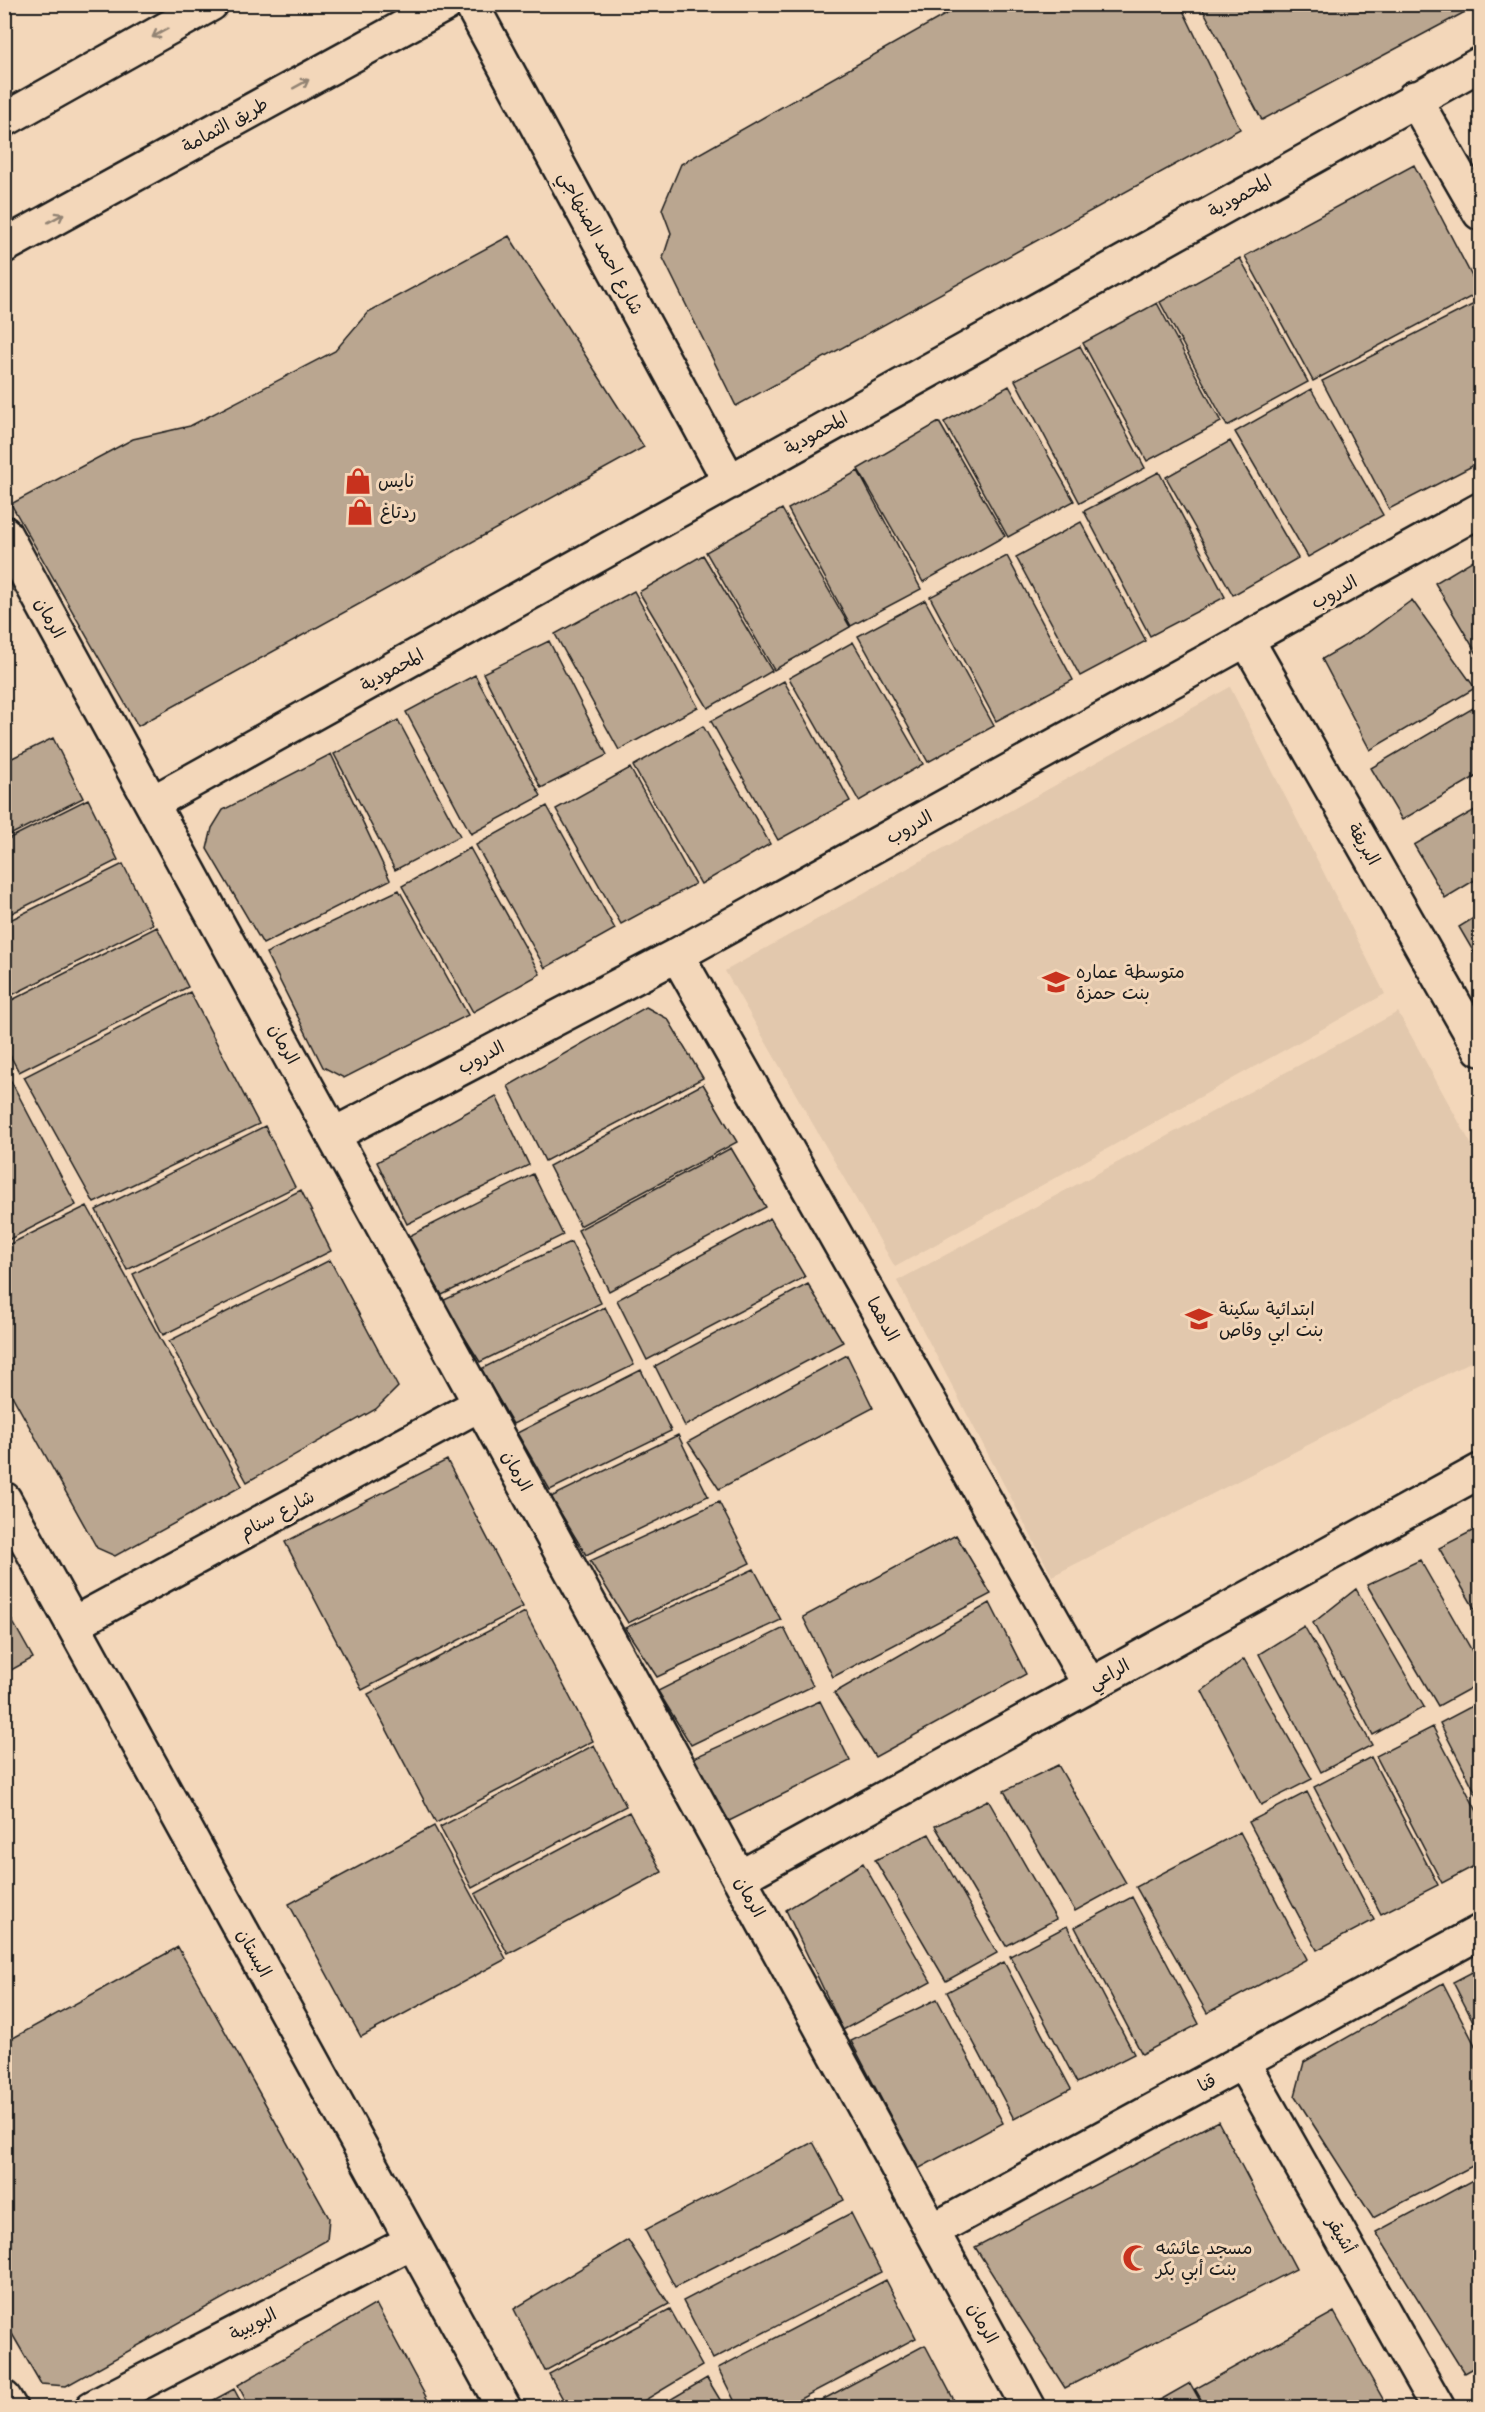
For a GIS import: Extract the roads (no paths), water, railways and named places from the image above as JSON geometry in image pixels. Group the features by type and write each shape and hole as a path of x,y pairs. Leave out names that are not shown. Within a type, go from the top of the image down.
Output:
{"street":[{"path":"4,120 211,4"},
{"name":"طريق الثمامة","path":"4,246 446,4"},
{"name":"شارع احمد الصنهاجي","path":"471,4 730,482"},
{"name":"المحمودية","path":"152,803 1414,98 1480,64"},
{"path":"1414,98 1480,213"},
{"name":"الدروب","path":"333,1135 677,955 1480,510"},
{"name":"الرمان","path":"4,534 1029,2408"},
{"name":"البريقة","path":"1247,640 1480,1049"},
{"name":"الدهما","path":"677,955 1089,1684"},
{"name":"شارع سنام","path":"73,1624 480,1404"},
{"name":"الراعي","path":"739,1878 1480,1471"},
{"name":"البستان","path":"4,1499 504,2408"},
{"name":"قنا","path":"932,2231 1480,1932"},
{"name":"أشيقر","path":"1243,2063 1438,2408"},
{"name":"البويبية","path":"92,2408 413,2241"},
{"path":"4,2398 10,2408"}],"place":[{"name":"نايس","path":"358,481"},
{"name":"ردتاغ","path":"360,512"},
{"name":"متوسطة عماره بنت حمزة","path":"1056,982"},
{"name":"ابتدائية سكينة بنت ابي وقاص","path":"1199,1319"},
{"name":"مسجد عائشه بنت أبي بكر","path":"1136,2258"}]}
